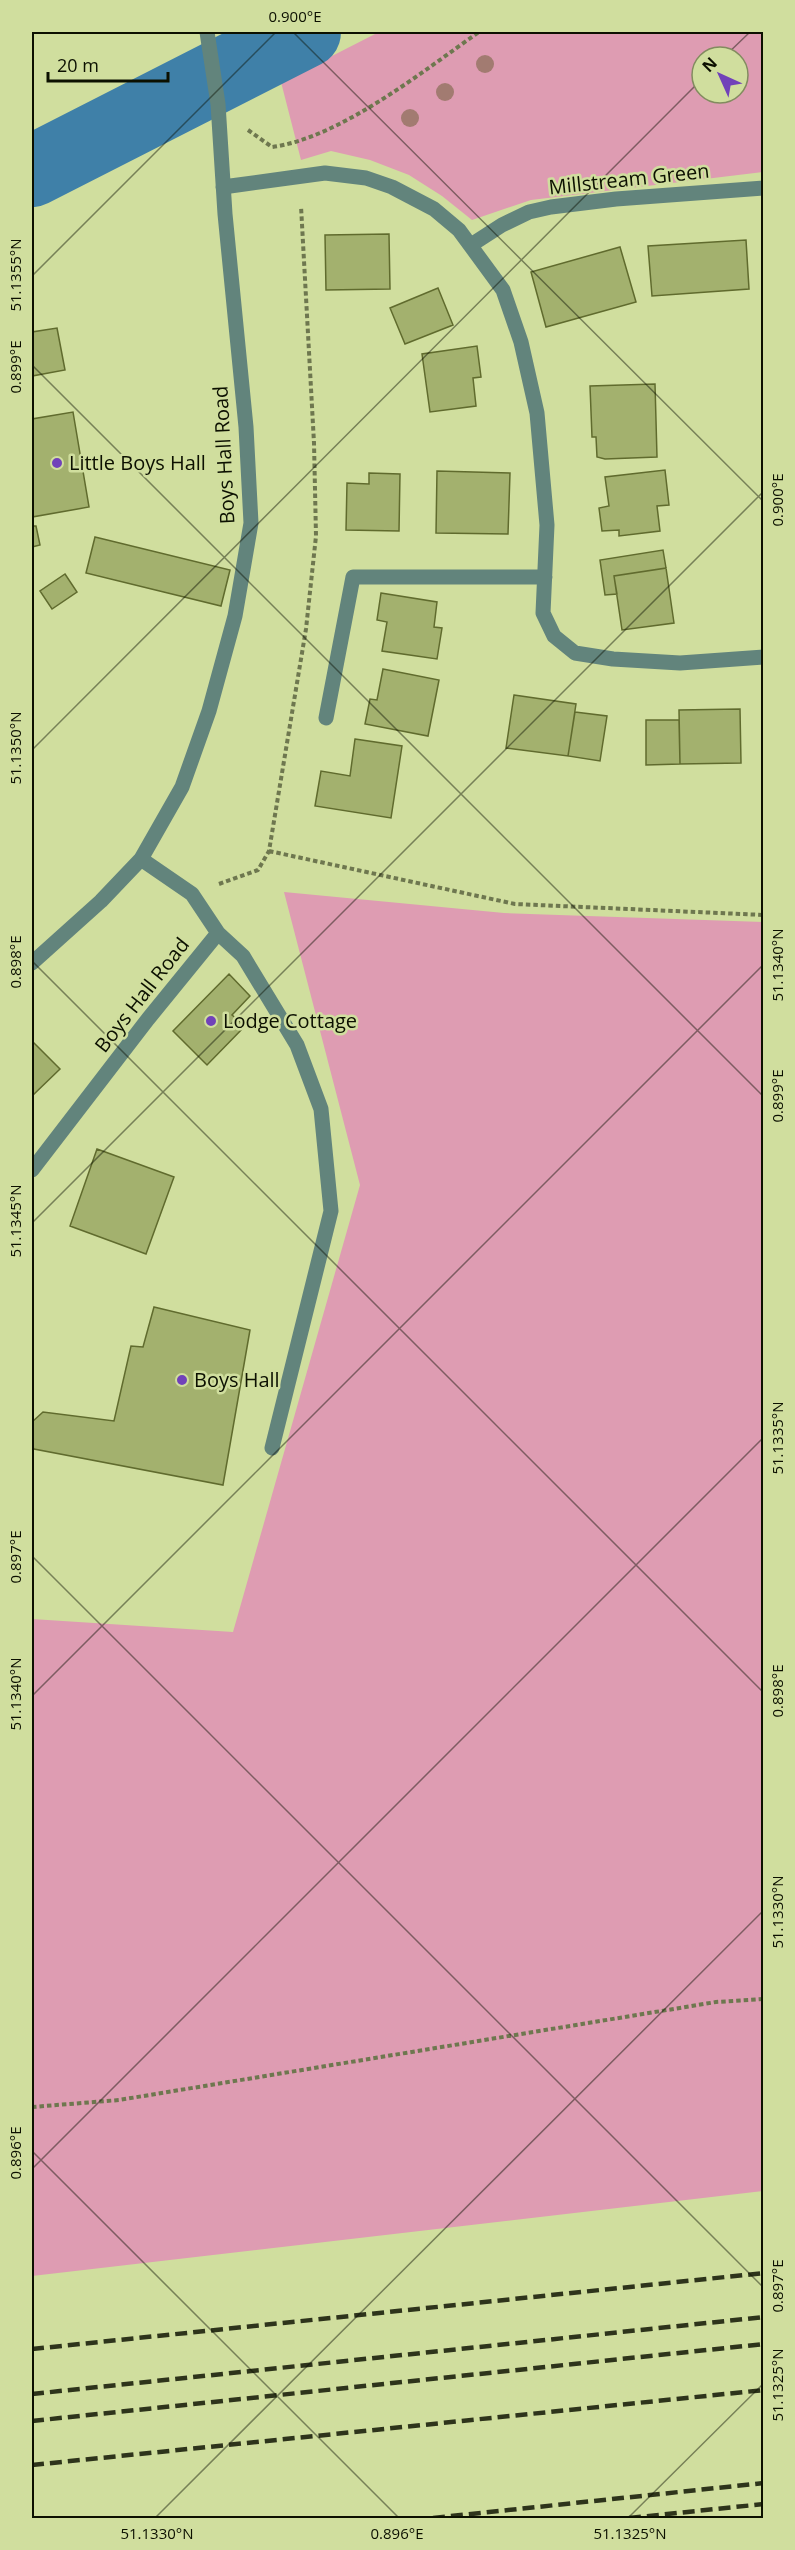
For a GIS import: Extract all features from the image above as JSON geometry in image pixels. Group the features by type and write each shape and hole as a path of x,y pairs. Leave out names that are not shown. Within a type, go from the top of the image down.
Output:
{"street":[{"name":"Boys Hall Road","path":"32,963 101,901 141,859 182,787 209,711 235,616 250,523 246,427 223,187 218,104 207,32"},
{"path":"223,187 325,173 345,174 392,187 434,209 459,230 503,290 526,362 537,413 548,525 543,613 554,636 576,653 613,659 680,663 764,657"},
{"name":"Millstream Green","path":"471,245 502,225 529,212 551,207 616,199 764,188"},
{"path":"326,718 353,577 545,577"},
{"name":"Boys Hall Road","path":"32,1170 148,1019 218,933 192,894 141,859"},
{"path":"218,933 243,956 297,1045 321,1108 331,1212 272,1448"}],"path":[{"path":"241,123 260,140 272,147 322,132 396,90 479,32"},
{"path":"192,894 258,870 269,851 306,629 316,536 310,363 299,178 284,145"},
{"path":"269,851 515,904 764,915"},
{"path":"32,2107 119,2100 716,2002 764,1999"}],"shaded area":[{"path":"379,32 763,32 763,172 531,200 472,220 442,196 409,175 370,160 331,151 301,160 281,82"},
{"path":"284,892 504,913 763,922 763,2191 32,2276 32,1619 233,1632 360,1185"}],"building":[{"path":"389,234 390,289 326,290 325,235"},
{"path":"746,240 749,289 652,296 648,246"},
{"path":"620,247 636,302 546,327 531,272"},
{"path":"438,288 453,325 405,344 390,308"},
{"path":"57,328 65,370 32,376 32,332"},
{"path":"477,346 481,377 473,378 476,406 430,412 422,354"},
{"path":"655,384 657,457 605,459 597,457 596,437 592,437 590,386"},
{"name":"Little Boys Hall","path":"73,412 89,507 32,517 32,419"},
{"path":"665,470 669,505 657,506 660,531 619,536 619,530 602,531 599,508 609,506 605,477"},
{"path":"437,471 510,473 508,534 436,533"},
{"path":"369,473 400,474 399,531 346,530 347,483 369,484"},
{"path":"32,526 36,526 40,545 32,547"},
{"path":"95,537 230,570 221,606 86,573"},
{"path":"663,550 666,568 614,576 617,594 605,595 600,560"},
{"path":"666,568 674,623 622,630 614,576"},
{"path":"65,574 77,592 52,609 40,591"},
{"path":"381,593 437,602 434,627 442,628 437,659 382,651 387,622 377,620"},
{"path":"383,669 439,680 428,736 365,724 370,699 377,700"},
{"path":"514,695 576,704 568,756 506,748"},
{"path":"740,709 741,763 680,764 679,710"},
{"path":"575,712 607,716 600,761 568,756"},
{"path":"646,720 679,720 680,764 646,765"},
{"path":"355,739 402,746 391,818 315,806 321,771 350,776"},
{"name":"Lodge Cottage","path":"229,974 250,996 232,1015 245,1026 207,1065 173,1031"},
{"path":"32,1041 60,1069 32,1096"},
{"path":"97,1149 174,1177 146,1254 70,1226"},
{"name":"Boys Hall","path":"154,1307 250,1330 223,1485 34,1449 32,1446 32,1422 43,1412 114,1421 131,1346 143,1347"}],"waterway":[{"path":"32,171 305,32"}],"railway":[{"path":"32,2349 764,2273"},
{"path":"32,2394 764,2317"},
{"path":"32,2421 764,2344"},
{"path":"32,2465 764,2390"},
{"path":"433,2518 764,2483"},
{"path":"629,2518 764,2504"}],"place":[{"name":"Little Boys Hall","path":"57,463"},
{"name":"Lodge Cottage","path":"211,1021"},
{"name":"Boys Hall","path":"182,1380"}]}
